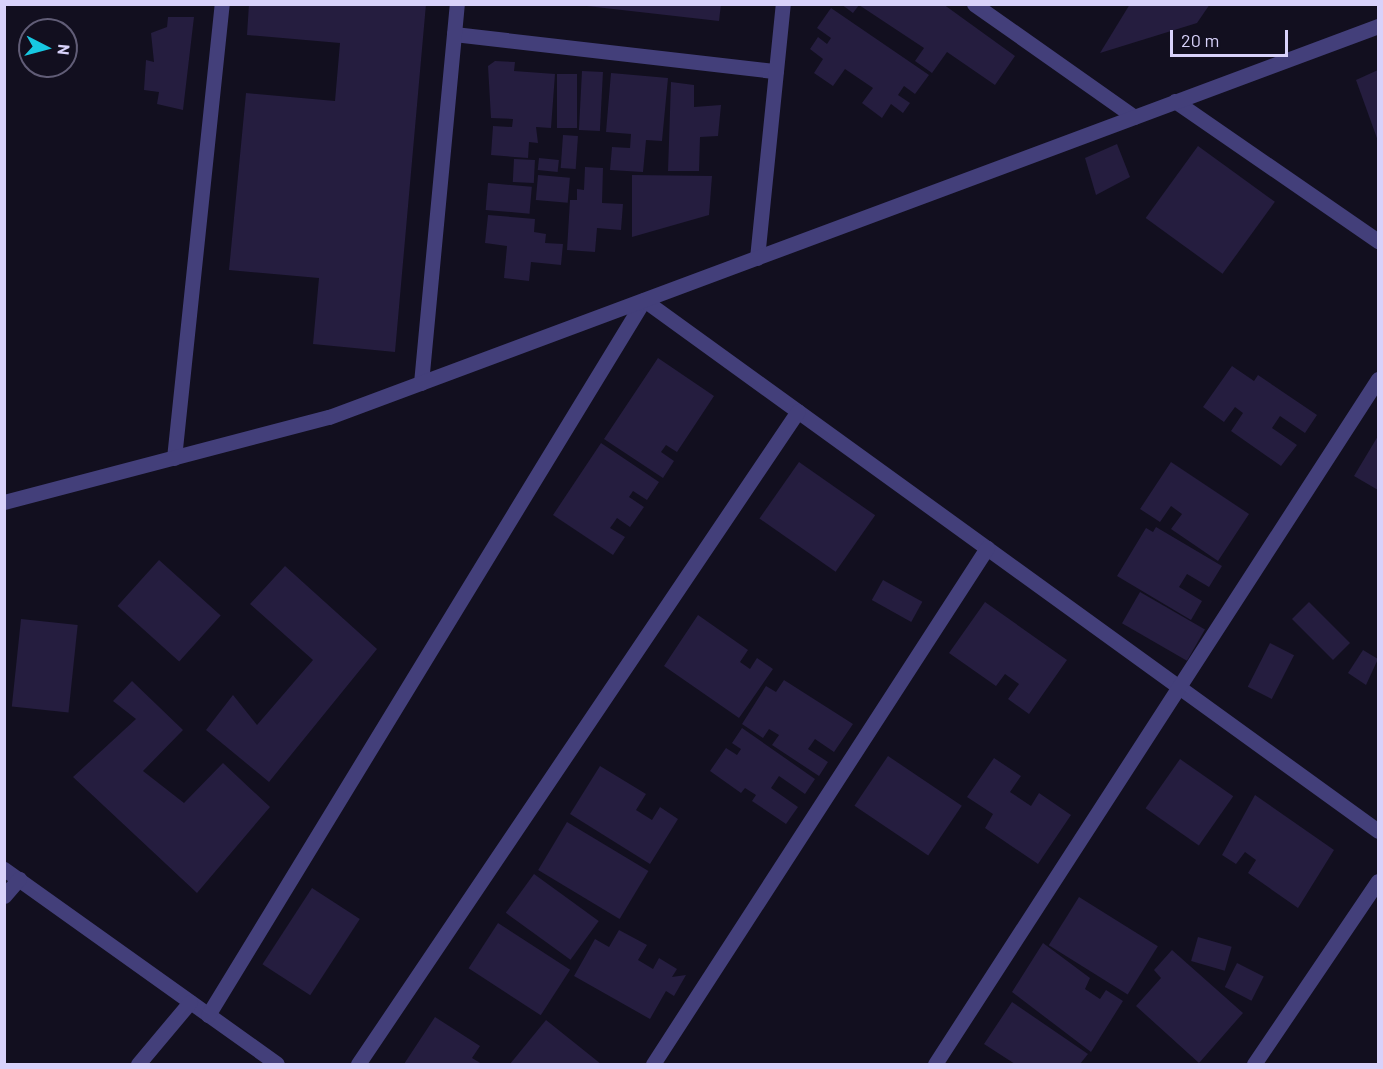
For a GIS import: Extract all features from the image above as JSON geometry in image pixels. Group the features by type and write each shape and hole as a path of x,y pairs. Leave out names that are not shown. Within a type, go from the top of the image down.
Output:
{"street":[{"path":"174,458 222,4"},
{"path":"421,383 457,4"},
{"path":"757,258 783,4"},
{"path":"974,4 1134,117"},
{"path":"4,502 329,417 1378,26"},
{"path":"454,34 776,71"},
{"path":"1175,101 1378,241"},
{"path":"644,300 1378,831"},
{"path":"208,1015 644,300"},
{"path":"935,1065 1378,379"},
{"path":"358,1065 798,411"},
{"path":"653,1065 987,548"},
{"path":"4,869 277,1065"},
{"path":"4,896 19,879"},
{"path":"1254,1065 1378,881"},
{"path":"138,1065 190,1002"}],"building":[{"path":"249,4 426,4 395,352 313,344 319,278 229,270 246,93 335,101 340,43 247,35"},
{"path":"569,4 721,4 719,21"},
{"path":"841,4 943,4 1015,56 995,85 947,52 932,73 915,61 924,48 859,5 853,13"},
{"path":"1130,4 1210,4 1197,23 1100,53"},
{"path":"831,8 929,75 915,94 904,86 898,95 910,103 903,113 891,104 882,118 862,103 873,88 845,69 833,86 814,73 823,59 810,49 818,37 827,44 831,38 817,28"},
{"path":"168,17 194,17 183,110 157,104 159,92 144,90 146,60 154,62 151,33 167,27"},
{"path":"495,61 515,62 514,71 555,74 551,128 536,127 538,143 529,142 528,158 491,155 493,126 512,127 513,119 491,118 488,66"},
{"path":"1378,70 1378,141 1356,80"},
{"path":"582,71 603,72 600,131 579,130"},
{"path":"611,73 668,78 662,141 646,140 643,172 610,170 612,147 630,148 631,134 606,132"},
{"path":"557,74 577,74 577,128 557,128"},
{"path":"671,82 694,85 694,107 721,105 718,136 700,137 699,171 668,171"},
{"path":"563,135 578,136 576,169 561,168"},
{"path":"1117,144 1130,177 1096,195 1085,158"},
{"path":"1198,146 1275,202 1223,274 1146,218"},
{"path":"539,158 559,160 558,172 538,170"},
{"path":"514,159 535,160 534,183 513,182"},
{"path":"585,167 603,168 602,203 623,204 621,230 597,228 595,252 567,250 570,200 577,200 577,189 584,190"},
{"path":"538,175 570,178 568,203 536,200"},
{"path":"632,175 712,176 709,215 632,237"},
{"path":"488,183 532,187 529,214 486,210"},
{"path":"488,215 535,219 534,232 546,234 545,243 563,244 561,265 531,262 529,281 504,278 507,246 485,243"},
{"path":"658,358 714,396 677,452 666,445 661,452 674,461 663,478 604,439"},
{"path":"1232,366 1254,381 1258,375 1317,415 1305,433 1280,416 1272,428 1297,445 1281,466 1231,431 1243,413 1235,407 1224,422 1203,407"},
{"path":"1378,436 1378,490 1354,476"},
{"path":"601,443 659,482 647,500 633,491 629,497 644,507 630,527 617,518 610,528 625,537 613,555 553,515"},
{"path":"799,462 875,515 836,572 759,519"},
{"path":"1171,462 1249,514 1218,561 1171,529 1182,514 1171,506 1160,522 1140,509"},
{"path":"1156,527 1222,566 1209,587 1187,574 1179,587 1202,601 1191,620 1117,576 1146,528 1153,532"},
{"path":"159,560 221,616 179,662 118,606"},
{"path":"285,566 377,649 269,782 206,730 233,695 257,725 313,660 250,604"},
{"path":"883,580 922,602 911,622 872,600"},
{"path":"1140,592 1205,630 1187,661 1122,623"},
{"path":"985,602 1067,660 1029,714 1008,699 1019,684 1005,674 996,686 949,653"},
{"path":"1309,602 1350,643 1333,660 1292,619"},
{"path":"698,615 748,650 740,662 750,669 757,658 773,669 739,718 664,666"},
{"path":"21,619 78,625 68,712 12,707"},
{"path":"1270,643 1294,655 1272,699 1248,687"},
{"path":"1363,650 1378,659 1366,685 1348,673"},
{"path":"784,680 853,724 834,752 815,739 808,749 828,762 819,776 772,745 779,735 769,729 763,738 742,724 766,686 776,692"},
{"path":"132,681 183,730 143,771 184,803 223,763 270,807 197,893 73,777 136,719 113,701"},
{"path":"742,728 815,779 805,794 779,776 771,788 798,807 786,824 752,801 756,795 745,788 741,793 710,771 726,748 737,755 741,749 732,743"},
{"path":"888,756 962,806 928,856 854,806"},
{"path":"994,758 1021,776 1010,792 1031,806 1039,793 1071,815 1038,864 985,828 993,814 967,797"},
{"path":"1180,759 1233,796 1199,845 1146,808"},
{"path":"600,766 646,794 636,810 652,820 660,807 678,819 650,864 570,814"},
{"path":"1255,795 1334,850 1298,908 1248,873 1256,860 1245,852 1236,864 1222,855"},
{"path":"567,822 648,871 620,919 538,870"},
{"path":"534,874 599,921 571,960 506,913"},
{"path":"312,888 360,919 310,995 262,964"},
{"path":"1079,897 1158,946 1128,995 1049,945"},
{"path":"498,923 570,970 541,1015 469,968"},
{"path":"619,930 647,945 638,960 653,969 659,958 677,969 672,977 686,975 674,996 666,991 650,1019 574,976 595,939 609,947"},
{"path":"1198,937 1232,947 1225,971 1191,961"},
{"path":"1043,943 1090,978 1085,989 1100,999 1106,990 1123,1001 1091,1052 1012,992"},
{"path":"1172,950 1243,1013 1199,1063 1136,1006 1161,978 1154,970"},
{"path":"1237,963 1264,977 1251,1001 1225,987"},
{"path":"1012,1002 1088,1054 1080,1064 1015,1064 984,1044"},
{"path":"435,1017 480,1046 472,1058 482,1064 404,1064"},
{"path":"546,1020 601,1064 510,1064"}]}
